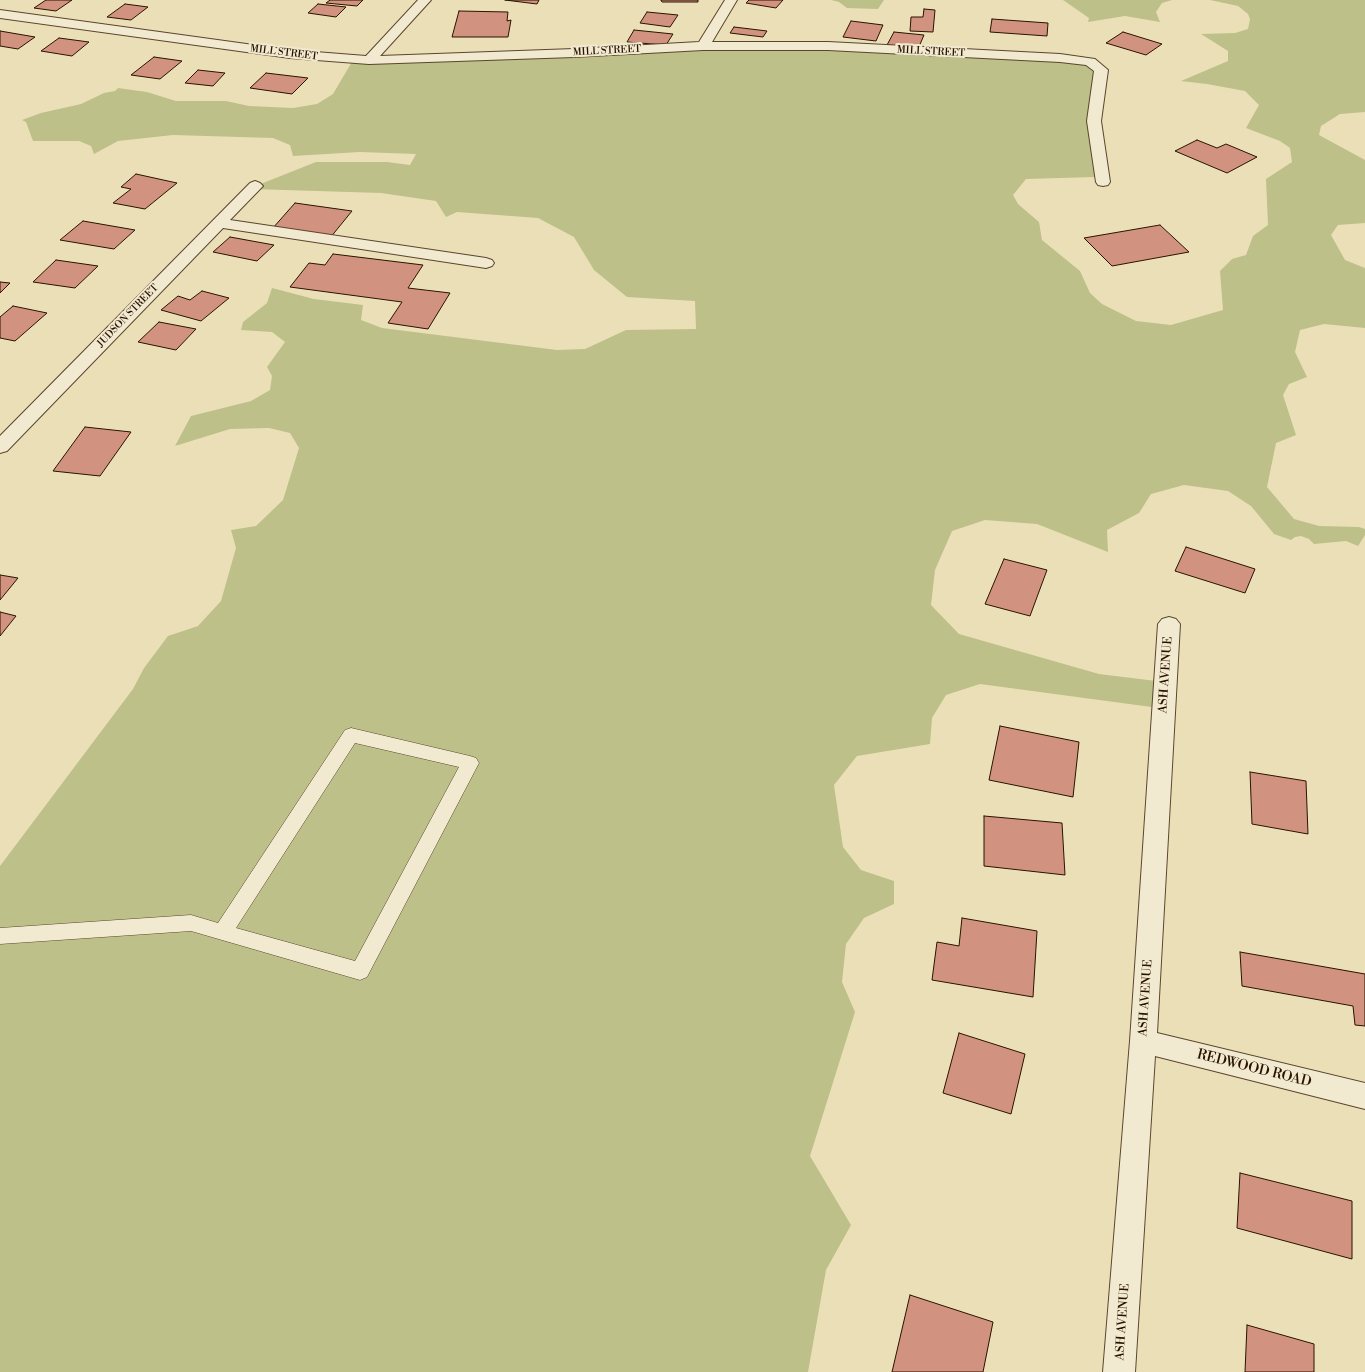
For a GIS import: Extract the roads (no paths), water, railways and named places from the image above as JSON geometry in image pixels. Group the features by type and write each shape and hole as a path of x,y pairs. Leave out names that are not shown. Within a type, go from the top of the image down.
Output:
{"street":[{"path":"369,60 425,0"},
{"path":"703,46 730,0"},
{"path":"0,13 11,4"},
{"name":"MILL STREET","path":"0,13 290,54 369,60 574,53 703,46 828,46 1060,58 1090,62 1101,70 1094,121 1103,182"},
{"name":"JUDSON STREET","path":"0,447 255,186"},
{"path":"219,223 486,263"},
{"name":"ASH AVENUE","path":"1119,1372 1143,1041 1169,624"},
{"name":"REDWOOD ROAD","path":"1143,1041 1365,1096"}],"lane":[{"path":"0,936 191,923 360,971 470,763 351,735 223,932"}]}
